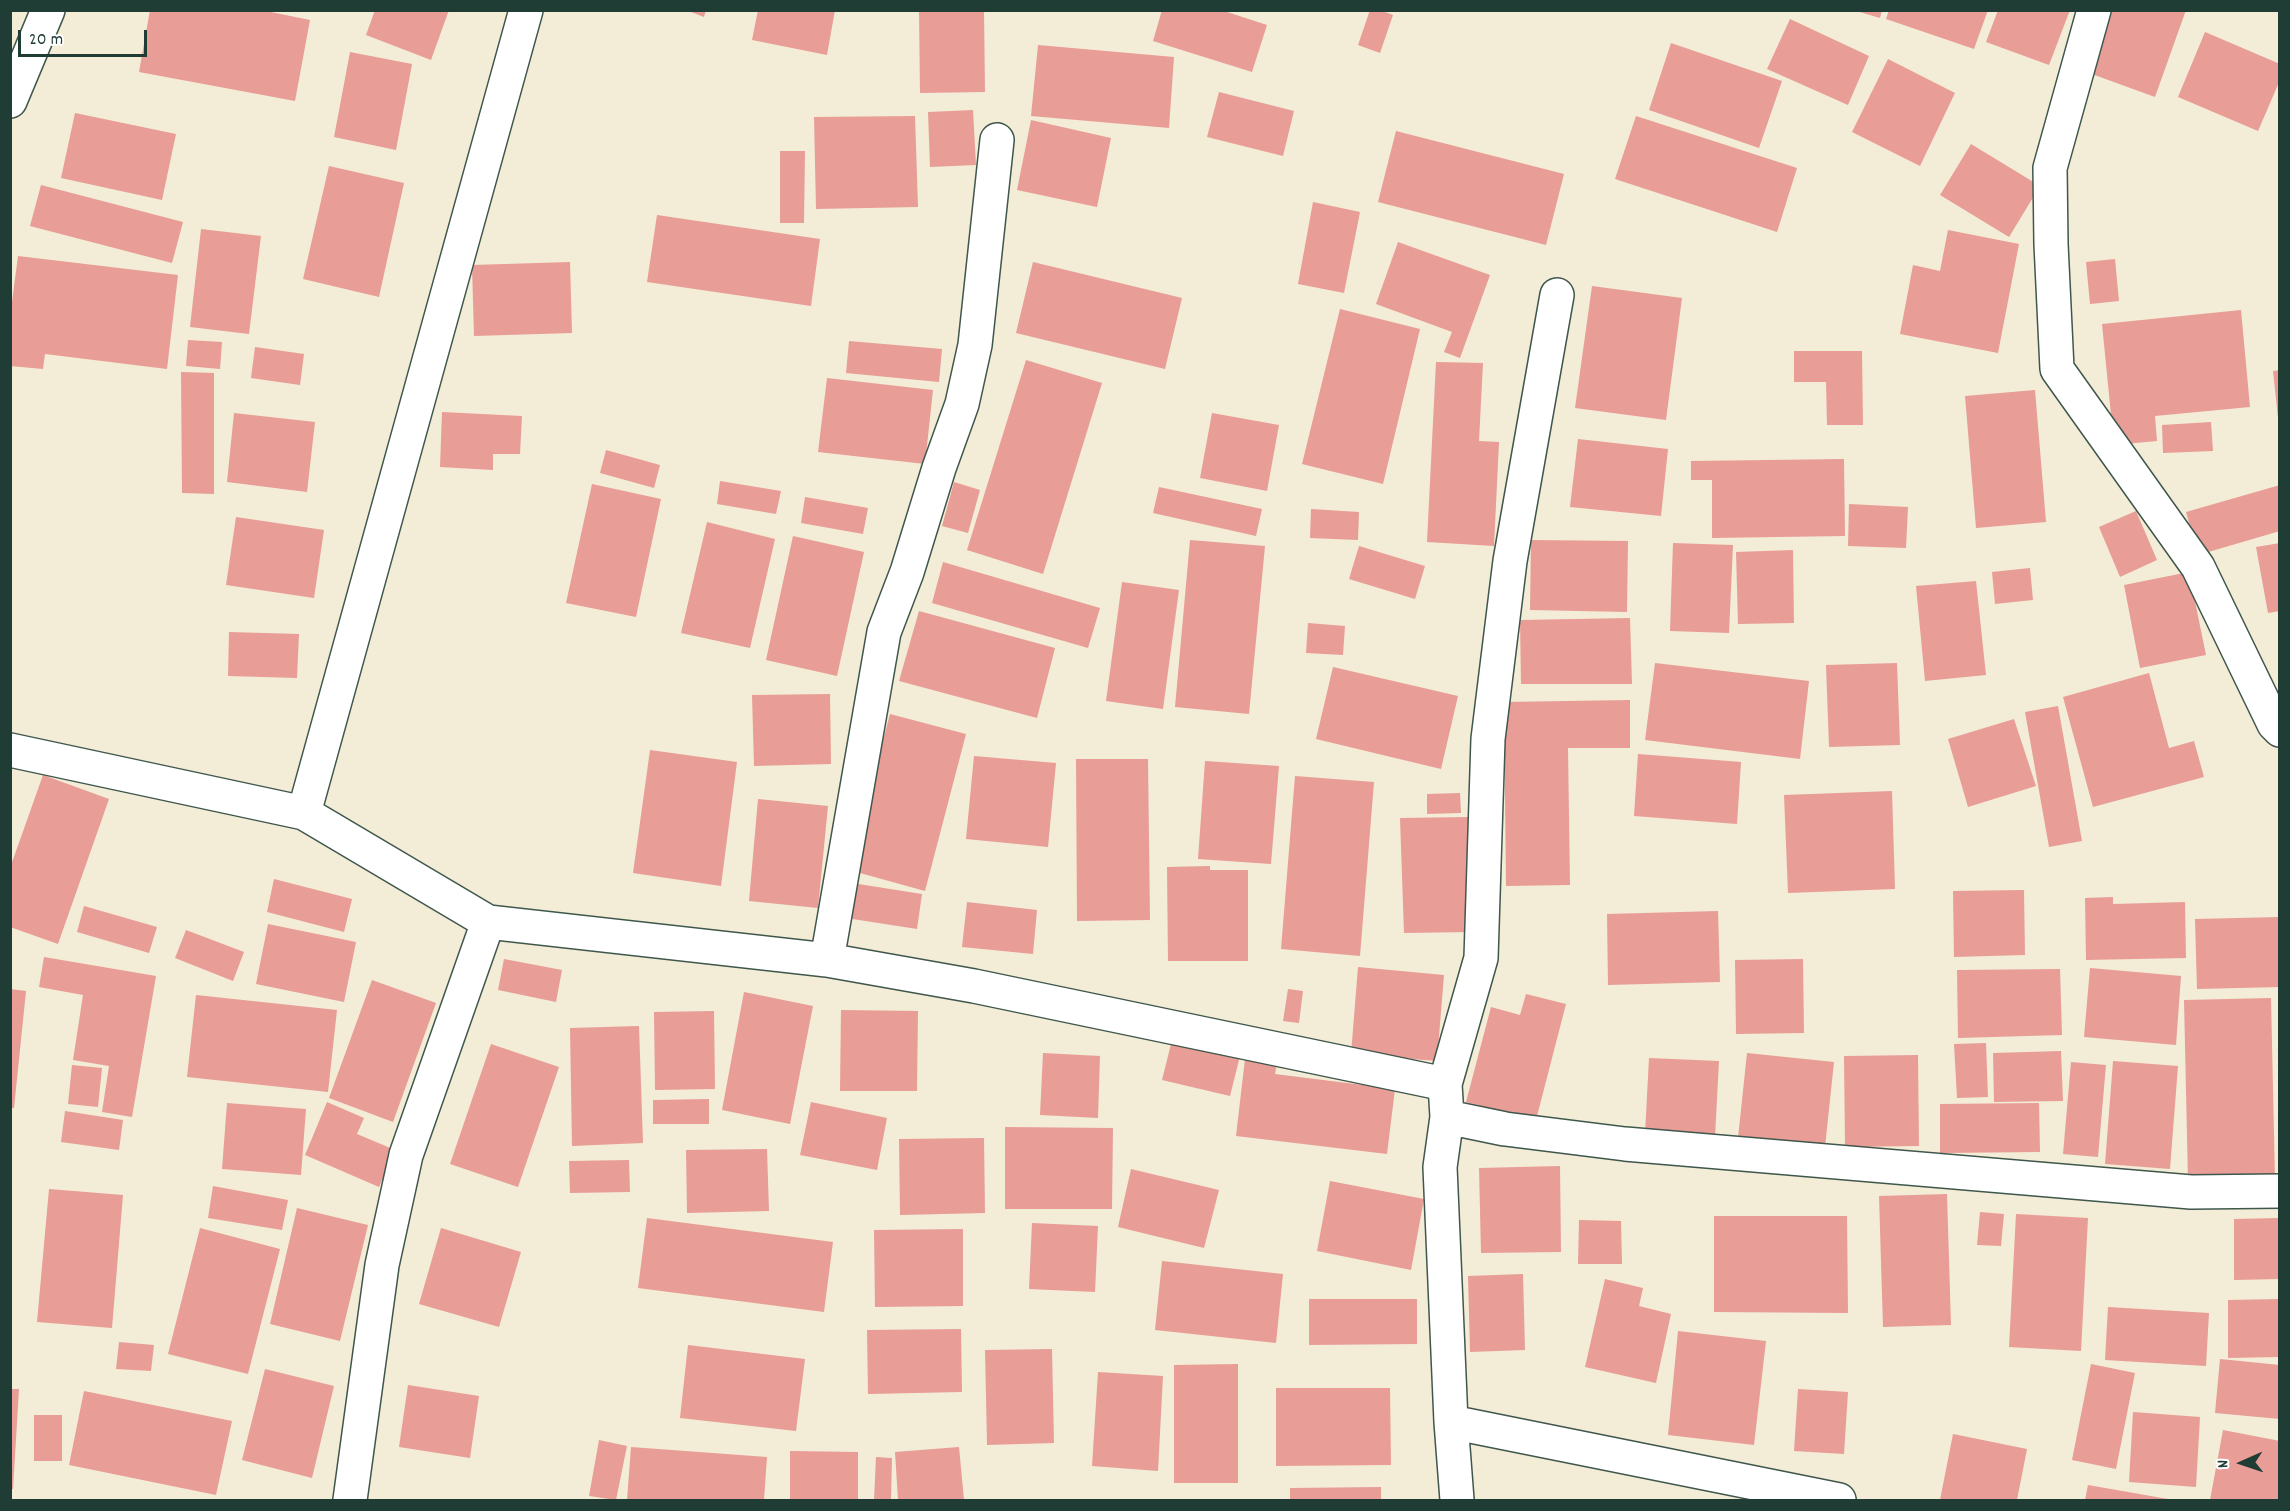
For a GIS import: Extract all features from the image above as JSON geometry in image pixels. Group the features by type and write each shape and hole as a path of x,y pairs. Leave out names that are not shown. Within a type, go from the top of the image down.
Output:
{"street":[{"path":"10,100 48,10"},
{"path":"304,813 526,10"},
{"path":"2094,10 2050,168 2050,244 2057,369 2198,567 2274,724 2280,730"},
{"path":"827,960 884,632 962,404 975,345 997,140"},
{"path":"1457,1500 1450,1422 1440,1167 1447,1117 1445,1084 1481,958 1488,739 1510,561 1557,295"},
{"path":"10,750 304,813 488,922 827,960 974,986 1445,1084"},
{"path":"350,1500 382,1265 406,1155 488,922"},
{"path":"1447,1117 1505,1129 1624,1144 2191,1192 2280,1191"},
{"path":"1450,1422 1839,1500"}],"building":[{"path":"150,10 261,10 310,20 295,101 139,72"},
{"path":"375,10 449,10 431,60 366,35"},
{"path":"686,10 706,10 704,17"},
{"path":"758,10 835,10 827,55 752,40"},
{"path":"919,10 984,10 985,92 920,93"},
{"path":"1162,10 1221,10 1267,25 1252,72 1153,41"},
{"path":"1370,10 1380,10 1393,15 1380,53 1358,45"},
{"path":"1853,10 1882,10 1880,18"},
{"path":"1889,10 1988,10 1974,49 1886,19"},
{"path":"1998,10 2070,10 2049,65 1986,42"},
{"path":"2111,10 2186,10 2155,97 2089,73"},
{"path":"1790,19 1869,56 1848,105 1767,69"},
{"path":"2205,32 2280,64 2280,80 2258,131 2178,97"},
{"path":"1671,43 1782,81 1759,148 1649,110"},
{"path":"1038,45 1174,57 1169,128 1031,116"},
{"path":"350,52 412,64 396,150 334,137"},
{"path":"1888,59 1955,93 1920,166 1852,132"},
{"path":"1219,92 1294,111 1283,156 1207,137"},
{"path":"973,110 976,165 930,167 928,112"},
{"path":"75,113 176,134 162,200 61,178"},
{"path":"915,116 918,207 816,209 814,117"},
{"path":"1636,116 1797,168 1777,232 1615,179"},
{"path":"1031,120 1111,138 1097,207 1017,190"},
{"path":"1396,131 1564,174 1546,245 1378,202"},
{"path":"1971,144 2040,186 2009,237 1940,195"},
{"path":"780,151 805,151 804,223 780,223"},
{"path":"329,166 404,183 379,297 303,279"},
{"path":"41,185 183,222 172,263 30,226"},
{"path":"1313,202 1360,212 1344,293 1298,284"},
{"path":"657,215 820,239 811,306 647,282"},
{"path":"201,229 261,236 249,334 190,327"},
{"path":"1948,230 2019,244 1998,353 1900,334 1913,265 1940,271"},
{"path":"1398,242 1490,275 1460,358 1444,352 1452,332 1376,304"},
{"path":"18,256 178,275 167,369 45,354 43,369 10,366 10,317"},
{"path":"2115,259 2119,301 2090,304 2086,262"},
{"path":"570,262 572,333 474,336 472,265"},
{"path":"1033,262 1182,298 1165,369 1016,333"},
{"path":"1592,286 1682,298 1666,420 1575,408"},
{"path":"1340,309 1420,329 1383,484 1302,464"},
{"path":"2241,310 2250,407 2155,416 2157,441 2114,445 2102,324"},
{"path":"188,340 222,342 220,369 186,366"},
{"path":"849,341 942,349 939,382 846,373"},
{"path":"255,347 304,354 300,385 251,378"},
{"path":"1794,351 1862,351 1863,425 1827,425 1826,382 1794,382"},
{"path":"1026,360 1102,383 1043,574 967,550"},
{"path":"1436,362 1483,363 1479,441 1499,442 1494,546 1427,542"},
{"path":"2280,370 2280,418 2278,418 2273,371"},
{"path":"181,372 214,373 214,494 182,493"},
{"path":"827,378 933,390 925,464 818,452"},
{"path":"2035,390 2046,522 1976,528 1965,396"},
{"path":"442,412 522,416 520,454 493,454 493,470 440,467"},
{"path":"234,413 315,422 307,492 227,482"},
{"path":"1212,413 1279,425 1267,491 1200,478"},
{"path":"2211,422 2213,451 2163,453 2162,425"},
{"path":"1578,439 1668,449 1661,516 1570,507"},
{"path":"606,450 660,465 654,488 600,473"},
{"path":"1844,459 1845,536 1712,538 1712,480 1691,480 1691,461"},
{"path":"720,481 781,491 776,514 717,504"},
{"path":"954,482 980,490 968,533 942,526"},
{"path":"592,484 661,499 636,617 566,603"},
{"path":"2280,485 2280,531 2198,555 2186,512"},
{"path":"1159,487 1262,509 1256,536 1153,513"},
{"path":"805,497 868,508 863,534 801,523"},
{"path":"1849,504 1908,507 1906,548 1848,546"},
{"path":"1311,509 1359,512 1358,540 1310,538"},
{"path":"2136,511 2157,560 2120,577 2099,527"},
{"path":"236,517 324,530 314,598 226,585"},
{"path":"707,522 775,539 750,648 681,633"},
{"path":"793,536 864,552 837,676 766,660"},
{"path":"1190,540 1265,546 1249,714 1175,707"},
{"path":"1531,540 1628,541 1627,612 1530,610"},
{"path":"1673,543 1733,545 1729,633 1670,631"},
{"path":"2280,543 2280,611 2268,613 2256,547"},
{"path":"1359,546 1425,566 1415,599 1349,579"},
{"path":"1793,550 1794,623 1738,624 1736,552"},
{"path":"943,562 1100,608 1088,648 932,603"},
{"path":"2030,568 2033,600 1995,604 1992,572"},
{"path":"2189,572 2206,655 2140,668 2124,585"},
{"path":"1976,581 1986,675 1925,681 1916,586"},
{"path":"1122,582 1179,590 1163,709 1106,701"},
{"path":"919,611 1055,648 1037,718 899,681"},
{"path":"1630,618 1632,684 1521,684 1520,620"},
{"path":"1308,623 1345,626 1343,655 1306,653"},
{"path":"229,632 299,634 297,678 228,676"},
{"path":"1655,663 1809,681 1800,759 1645,740"},
{"path":"1897,663 1900,745 1829,747 1826,665"},
{"path":"1333,667 1458,696 1441,769 1316,739"},
{"path":"2149,673 2169,748 2194,741 2204,777 2093,807 2063,697"},
{"path":"830,694 831,764 754,766 752,695"},
{"path":"1630,700 1630,748 1568,748 1570,885 1506,886 1504,702"},
{"path":"2058,706 2082,841 2049,847 2025,712"},
{"path":"890,714 966,734 925,891 849,870"},
{"path":"2014,719 2036,786 1968,807 1948,739"},
{"path":"650,750 737,762 721,886 633,873"},
{"path":"1638,754 1741,762 1737,824 1634,816"},
{"path":"974,756 1056,763 1048,847 966,839"},
{"path":"1076,759 1148,759 1150,920 1077,921"},
{"path":"1205,761 1279,766 1271,864 1198,859"},
{"path":"43,775 109,799 58,944 10,927 10,868"},
{"path":"1295,776 1374,782 1360,956 1281,949"},
{"path":"1892,791 1895,889 1788,893 1784,795"},
{"path":"1460,793 1461,813 1427,814 1427,794"},
{"path":"758,799 828,806 818,908 749,901"},
{"path":"1469,817 1471,932 1404,933 1400,818"},
{"path":"1210,866 1210,870 1248,870 1248,961 1168,961 1167,867"},
{"path":"274,879 352,899 344,932 267,912"},
{"path":"852,883 922,894 917,929 846,918"},
{"path":"2024,890 2025,955 1954,957 1953,891"},
{"path":"2113,897 2113,904 2185,902 2186,958 2086,960 2085,898"},
{"path":"967,902 1037,910 1033,954 962,947"},
{"path":"84,906 157,927 149,953 77,932"},
{"path":"1718,911 1720,982 1608,985 1607,914"},
{"path":"2280,917 2280,987 2197,989 2195,919"},
{"path":"268,924 356,942 344,1002 256,984"},
{"path":"186,930 244,952 233,981 175,958"},
{"path":"44,957 156,976 132,1117 102,1112 109,1066 73,1060 83,995 39,987"},
{"path":"504,959 562,970 556,1002 498,990"},
{"path":"1803,959 1804,1033 1736,1034 1735,960"},
{"path":"1358,967 1444,975 1437,1061 1351,1054"},
{"path":"2090,968 2181,976 2176,1045 2084,1037"},
{"path":"2060,969 2062,1035 1958,1038 1957,970"},
{"path":"372,980 436,1003 393,1122 329,1098"},
{"path":"10,989 26,991 14,1108 10,1108"},
{"path":"1288,989 1303,991 1299,1023 1283,1021"},
{"path":"744,992 813,1006 790,1124 722,1110"},
{"path":"1526,994 1566,1004 1536,1120 1466,1102 1491,1007 1520,1015"},
{"path":"196,995 337,1010 328,1092 187,1077"},
{"path":"2271,998 2275,1180 2188,1181 2184,1000"},
{"path":"841,1010 918,1011 917,1091 840,1091"},
{"path":"714,1011 715,1089 655,1090 654,1012"},
{"path":"639,1026 643,1143 572,1146 570,1028"},
{"path":"1172,1040 1240,1056 1230,1096 1162,1080"},
{"path":"1986,1043 1988,1097 1957,1098 1954,1044"},
{"path":"491,1044 559,1067 518,1187 450,1164"},
{"path":"2061,1051 2063,1101 1994,1102 1993,1053"},
{"path":"1043,1053 1100,1056 1098,1118 1040,1115"},
{"path":"1747,1053 1834,1062 1825,1147 1738,1138"},
{"path":"1918,1055 1919,1146 1845,1147 1844,1056"},
{"path":"1649,1058 1719,1061 1715,1137 1645,1134"},
{"path":"1245,1059 1277,1063 1275,1074 1395,1089 1387,1154 1236,1136"},
{"path":"2113,1061 2178,1066 2170,1169 2105,1164"},
{"path":"2071,1062 2106,1065 2098,1157 2063,1154"},
{"path":"72,1065 102,1068 98,1107 68,1104"},
{"path":"709,1099 709,1124 653,1124 653,1100"},
{"path":"327,1102 364,1118 357,1134 395,1150 379,1187 305,1155"},
{"path":"811,1102 887,1118 877,1170 800,1155"},
{"path":"227,1103 306,1109 301,1175 222,1169"},
{"path":"2039,1103 2040,1152 1940,1153 1940,1104"},
{"path":"65,1111 123,1120 119,1150 61,1142"},
{"path":"1005,1127 1113,1128 1112,1209 1005,1209"},
{"path":"984,1138 985,1213 900,1215 899,1139"},
{"path":"767,1149 769,1211 687,1213 686,1150"},
{"path":"629,1160 630,1192 570,1193 569,1161"},
{"path":"1560,1166 1561,1252 1481,1253 1479,1168"},
{"path":"1131,1169 1219,1190 1204,1248 1118,1227"},
{"path":"1330,1181 1424,1199 1411,1270 1317,1251"},
{"path":"213,1186 288,1200 282,1230 208,1218"},
{"path":"49,1189 123,1195 112,1328 37,1322"},
{"path":"1947,1194 1951,1325 1883,1327 1879,1196"},
{"path":"297,1208 368,1225 340,1341 270,1324"},
{"path":"1980,1212 2004,1214 2001,1246 1977,1245"},
{"path":"2016,1214 2088,1218 2081,1351 2009,1347"},
{"path":"1714,1216 1847,1216 1848,1313 1714,1312"},
{"path":"647,1218 833,1242 824,1312 638,1288"},
{"path":"2280,1218 2280,1279 2234,1280 2234,1219"},
{"path":"1579,1220 1621,1221 1622,1264 1578,1264"},
{"path":"1032,1223 1098,1226 1095,1292 1029,1289"},
{"path":"200,1228 280,1249 248,1374 168,1354"},
{"path":"441,1228 521,1252 499,1327 419,1304"},
{"path":"963,1229 963,1306 875,1307 874,1230"},
{"path":"1162,1261 1283,1274 1276,1343 1155,1330"},
{"path":"1523,1274 1525,1350 1470,1352 1468,1276"},
{"path":"1605,1279 1643,1288 1639,1306 1671,1314 1656,1383 1585,1367"},
{"path":"1309,1299 1417,1299 1417,1344 1309,1345"},
{"path":"2280,1299 2280,1357 2228,1358 2228,1300"},
{"path":"2108,1307 2209,1313 2206,1366 2105,1360"},
{"path":"961,1329 962,1392 868,1394 867,1330"},
{"path":"1678,1331 1766,1341 1754,1445 1668,1435"},
{"path":"119,1342 154,1345 151,1371 116,1369"},
{"path":"688,1345 805,1359 796,1431 680,1418"},
{"path":"1052,1349 1054,1443 987,1445 985,1350"},
{"path":"2220,1359 2280,1365 2280,1419 2215,1413"},
{"path":"1238,1364 1238,1483 1174,1483 1174,1365"},
{"path":"2091,1364 2135,1373 2116,1469 2072,1460"},
{"path":"265,1369 334,1386 312,1478 242,1460"},
{"path":"1098,1372 1163,1376 1158,1471 1092,1466"},
{"path":"408,1385 479,1396 470,1458 399,1447"},
{"path":"1276,1388 1390,1388 1391,1465 1276,1466"},
{"path":"10,1389 19,1389 13,1489 10,1489"},
{"path":"1798,1389 1848,1392 1844,1454 1794,1451"},
{"path":"84,1391 232,1421 216,1495 69,1465"},
{"path":"2133,1412 2200,1417 2196,1487 2129,1482"},
{"path":"34,1415 62,1415 62,1461 34,1461"},
{"path":"2223,1430 2280,1441 2280,1500 2210,1500"},
{"path":"1953,1434 2027,1449 2017,1500 1940,1500"},
{"path":"599,1440 627,1446 616,1500 589,1496"},
{"path":"631,1447 767,1457 764,1500 627,1500"},
{"path":"959,1447 964,1500 898,1500 895,1452"},
{"path":"790,1451 858,1452 858,1500 790,1500"},
{"path":"876,1457 892,1458 891,1500 874,1500"},
{"path":"2088,1485 2168,1499 2168,1500 2085,1500"},
{"path":"1381,1487 1381,1500 1290,1500 1290,1488"}]}
